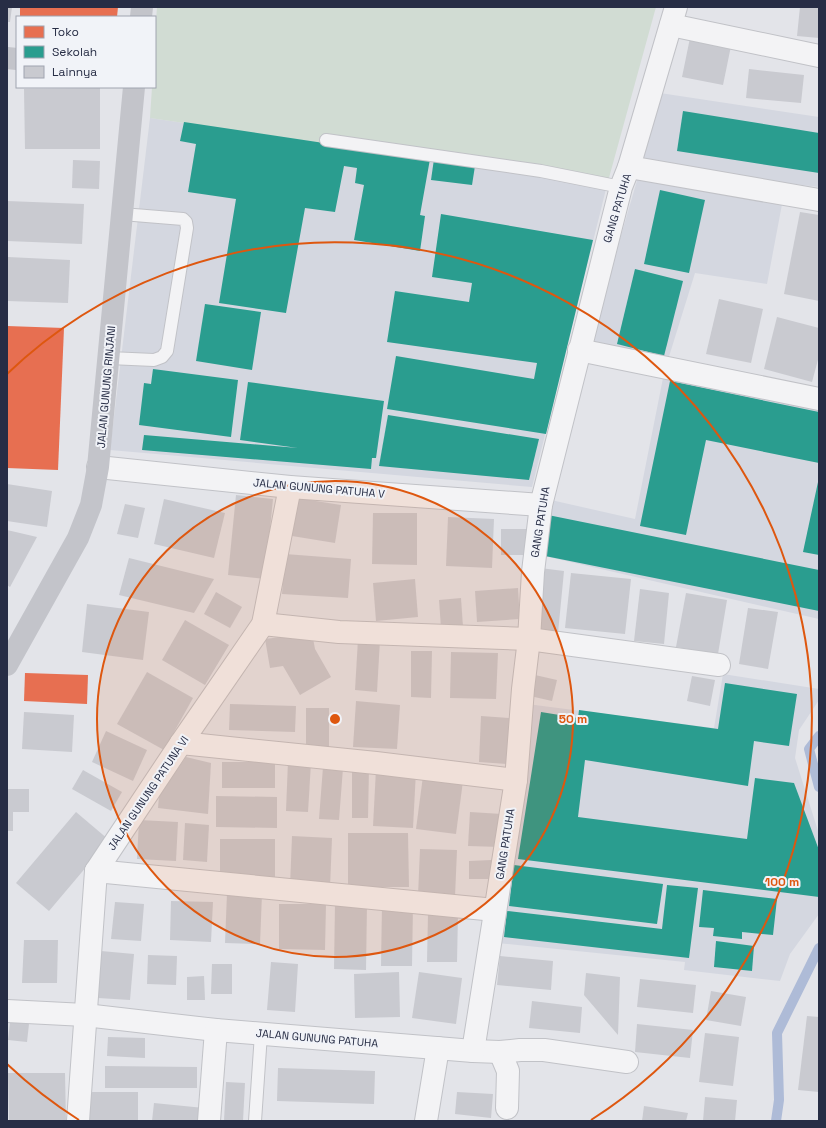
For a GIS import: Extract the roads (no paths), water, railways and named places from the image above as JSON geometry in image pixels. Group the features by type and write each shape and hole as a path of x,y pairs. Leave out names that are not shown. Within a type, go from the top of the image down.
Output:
{"street":[{"path":"674,16 819,56"},
{"name":"GANG PATUHA","path":"473,1051 516,780 523,689 529,639 533,572 541,505 621,187 629,167 674,16"},
{"name":"JALAN GUNUNG RINJANI","path":"7,665 78,538 91,505 98,467 134,88"},
{"path":"629,167 819,200"},
{"path":"579,350 819,399"},
{"name":"JALAN GUNUNG PATUHA V","path":"98,467 290,487 541,505"},
{"name":"JALAN GUNUNG PATUNA VI","path":"78,1121 96,871 181,743 263,624 290,487"},
{"path":"263,624 339,632 529,639 719,665"},
{"path":"181,743 376,763 516,780"},
{"path":"96,871 495,910"},
{"name":"JALAN GUNUNG PATUHA","path":"7,1011 85,1015 216,1030 473,1051 500,1052 544,1050 627,1062"},
{"path":"209,1121 216,1030"},
{"path":"426,1121 438,1048"},
{"path":"500,1052 508,1071 507,1108"}],"lane":[{"path":"326,140 541,171 621,187"},
{"path":"109,358 154,360 162,357 167,351 187,228 186,222 183,219 122,214"},
{"path":"255,1121 261,1034"}],"waterway":[{"path":"819,736 809,749 819,787"},
{"path":"776,1121 779,1100 777,1033 819,948"}]}
